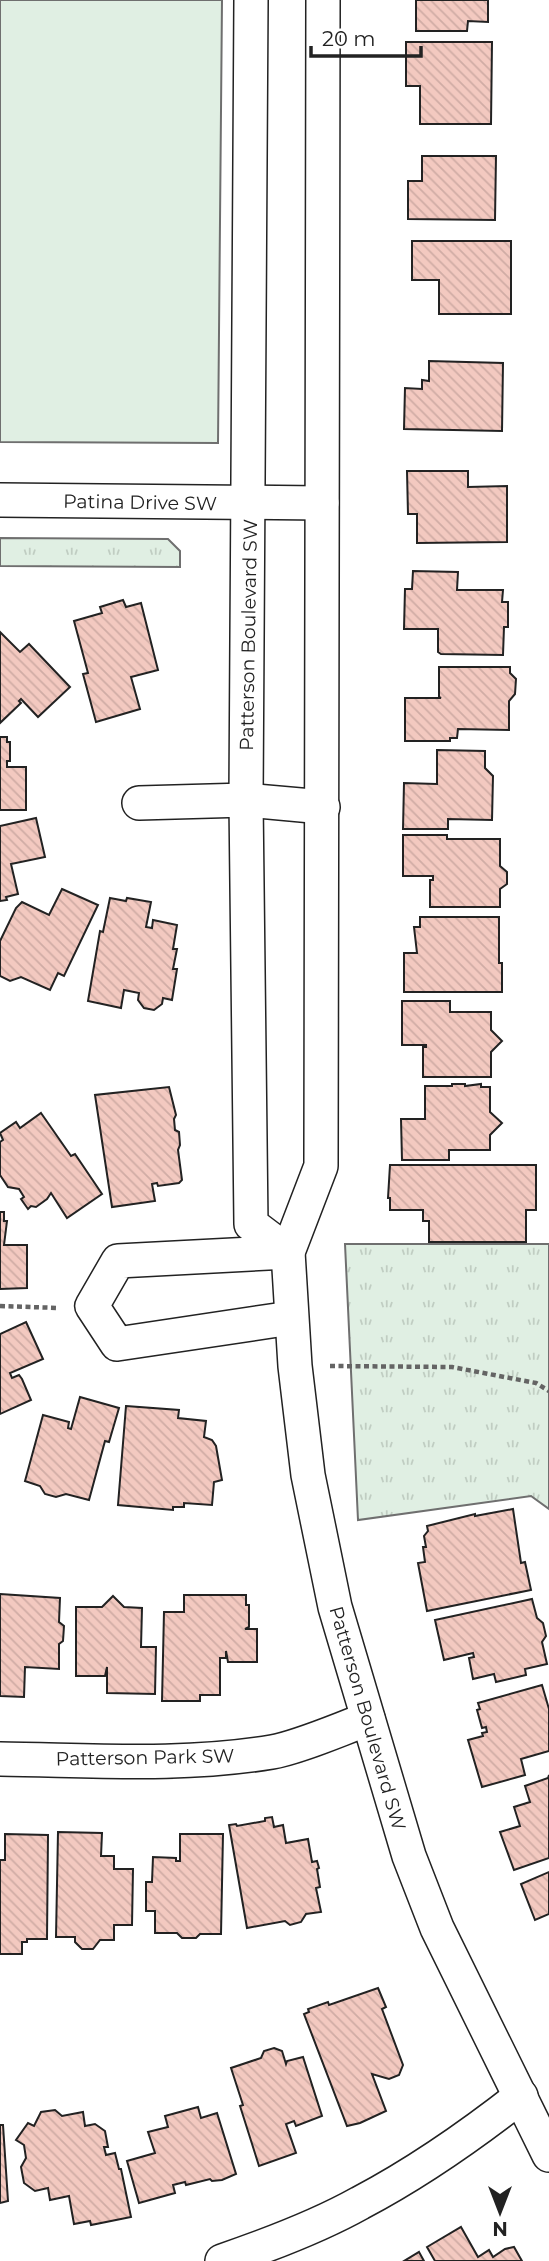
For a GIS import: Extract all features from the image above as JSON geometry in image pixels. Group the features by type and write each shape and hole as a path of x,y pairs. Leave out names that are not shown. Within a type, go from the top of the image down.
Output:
{"street":[{"name":"Patterson Boulevard SW","path":"251,0 250,503 246,800 251,1224 288,1252"},
{"name":"Patterson Boulevard SW","path":"323,0 321,1166 288,1252 295,1366 308,1475 332,1594 409,1856 437,1928 549,2154"},
{"name":"Patina Drive SW","path":"0,500 322,503"},
{"path":"139,803 246,800 323,807"},
{"path":"288,1252 118,1261 92,1306 117,1344 291,1318"},
{"name":"Patterson Park SW","path":"0,1759 223,1758 275,1751 368,1719"},
{"path":"222,2261 280,2239 360,2203 474,2132 521,2096"}],"path":[{"path":"0,1306 68,1309 92,1306"},
{"path":"295,1366 452,1367 536,1383 549,1391"}],"green space":[{"path":"0,0 222,0 218,443 0,442"},
{"path":"0,538 168,539 180,551 180,567 0,566"},
{"path":"345,1244 549,1244 549,1509 531,1496 358,1520"}],"building":[{"path":"416,0 488,0 488,22 468,21 467,31 416,31"},
{"path":"406,42 492,42 491,124 420,124 420,86 406,86"},
{"path":"422,156 496,156 495,220 408,219 408,181 422,181"},
{"path":"412,241 511,241 511,314 439,314 439,280 412,280"},
{"path":"429,361 503,363 502,431 404,429 405,388 422,389 422,380 429,381"},
{"path":"407,471 468,471 468,487 507,486 507,542 417,543 417,514 408,514"},
{"path":"413,571 458,572 457,590 503,590 502,602 508,602 508,627 504,627 503,655 441,654 438,652 438,629 404,629 405,589 412,589"},
{"path":"123,600 126,607 141,603 158,670 131,677 140,709 96,722 83,674 88,673 74,621 102,613 100,607"},
{"path":"0,632 20,652 29,644 70,687 38,717 21,699 21,703 0,723"},
{"path":"439,667 510,667 510,673 516,679 515,694 509,701 509,730 458,729 457,738 450,738 450,741 405,741 405,698 441,698"},
{"path":"0,737 7,737 7,742 10,742 10,761 7,761 7,767 26,767 26,810 0,810"},
{"path":"437,750 485,751 485,768 493,776 492,820 448,819 448,829 403,829 404,783 437,784"},
{"path":"36,818 45,857 11,864 18,894 0,901 0,826"},
{"path":"403,835 447,835 447,839 500,839 500,866 507,872 507,884 500,889 500,907 430,907 430,880 433,880 433,876 403,876"},
{"path":"62,889 98,905 64,976 58,973 50,990 21,977 10,981 0,976 0,941 16,908 22,902 49,915"},
{"path":"110,898 151,902 146,927 152,928 153,920 177,925 173,949 177,949 173,969 177,969 172,1000 163,998 162,1004 154,1010 144,1008 138,1000 139,993 124,990 121,1008 88,1001 100,931 103,932"},
{"path":"420,917 499,917 502,992 404,992 404,953 417,953 414,927 420,927"},
{"path":"402,1001 450,1001 450,1012 491,1012 491,1030 502,1041 491,1052 491,1077 423,1077 423,1047 426,1045 402,1045"},
{"path":"481,1084 481,1087 490,1087 490,1112 502,1123 490,1135 490,1150 449,1150 449,1160 402,1160 401,1119 425,1119 425,1086"},
{"path":"169,1087 176,1115 175,1130 179,1132 178,1150 182,1180 179,1183 158,1186 157,1183 152,1184 155,1201 112,1207 95,1095"},
{"path":"41,1113 71,1156 75,1154 102,1194 67,1218 51,1193 36,1207 31,1206 28,1209 21,1199 24,1197 19,1189 8,1187 0,1175 0,1142 3,1140 0,1133 16,1122 20,1128"},
{"path":"390,1165 536,1165 536,1210 526,1210 526,1242 429,1242 429,1221 423,1221 423,1210 390,1210"},
{"path":"0,1212 4,1212 4,1221 7,1221 4,1245 27,1245 27,1288 0,1289"},
{"path":"26,1322 43,1359 10,1373 12,1378 19,1375 31,1400 0,1414 0,1334"},
{"path":"80,1397 119,1408 109,1442 105,1441 89,1500 66,1494 56,1497 45,1494 40,1486 25,1481 43,1415 69,1422 68,1428 71,1429"},
{"path":"126,1406 179,1410 178,1418 206,1421 204,1437 212,1440 216,1446 222,1480 214,1482 212,1505 184,1503 184,1507 173,1507 173,1510 118,1505"},
{"path":"513,1509 521,1563 525,1562 531,1590 427,1611 418,1563 425,1562 423,1547 426,1547 424,1536 428,1531 427,1526 475,1514"},
{"path":"0,1594 60,1598 59,1622 64,1626 63,1641 59,1644 59,1669 25,1667 24,1697 0,1696"},
{"path":"184,1595 246,1595 249,1627 245,1629 257,1629 257,1662 228,1662 226,1651 226,1658 220,1658 220,1695 200,1695 200,1701 162,1701 164,1612 184,1612"},
{"path":"113,1596 124,1607 142,1608 141,1647 156,1647 155,1694 107,1693 107,1667 105,1676 76,1676 76,1607 102,1607"},
{"path":"532,1599 546,1636 542,1642 547,1664 525,1669 526,1675 496,1682 494,1674 473,1679 469,1658 474,1657 473,1653 444,1660 435,1620"},
{"path":"542,1685 549,1709 549,1751 521,1759 525,1775 482,1787 468,1740 483,1736 482,1733 487,1732 486,1727 482,1728 478,1703"},
{"path":"549,1775 549,1858 514,1870 500,1832 520,1826 514,1807 530,1802 525,1786 548,1778"},
{"path":"272,1817 274,1827 283,1825 286,1843 308,1839 312,1862 317,1861 319,1868 320,1887 316,1888 321,1912 306,1914 301,1922 290,1925 285,1921 247,1928 229,1825 265,1821 265,1818"},
{"path":"58,1832 102,1833 101,1856 114,1856 114,1869 133,1869 132,1925 114,1925 114,1940 100,1940 93,1949 82,1949 75,1942 75,1937 56,1937"},
{"path":"5,1834 48,1835 47,1939 27,1939 27,1942 22,1942 22,1954 0,1954 0,1860 5,1860"},
{"path":"180,1834 223,1834 221,1934 200,1934 196,1938 182,1938 177,1933 155,1933 155,1911 146,1911 146,1882 152,1882 153,1857 176,1858 176,1861 180,1861"},
{"path":"549,1872 549,1914 535,1920 521,1884"},
{"path":"378,1988 386,2007 382,2009 403,2065 399,2075 389,2079 372,2074 386,2111 347,2126 304,2014 309,2012 308,2009 328,2002 329,2005"},
{"path":"274,2048 282,2051 286,2064 287,2061 303,2057 322,2116 296,2126 294,2121 286,2124 296,2153 259,2166 231,2068 261,2058 264,2051"},
{"path":"198,2107 201,2118 217,2113 236,2174 222,2180 210,2179 173,2185 175,2193 139,2203 127,2161 155,2153 148,2132 168,2127 165,2116"},
{"path":"55,2110 62,2116 83,2112 85,2126 95,2124 105,2131 108,2147 104,2147 106,2155 115,2153 131,2217 91,2225 90,2221 74,2224 69,2196 50,2200 48,2188 35,2191 24,2183 21,2167 26,2158 24,2145 16,2140 28,2123 34,2126 41,2112"},
{"path":"0,2125 3,2125 8,2201 0,2203"},
{"path":"461,2227 478,2257 489,2250 493,2257 514,2247 522,2261 435,2261 427,2247"},
{"path":"419,2252 424,2261 404,2261"}]}
